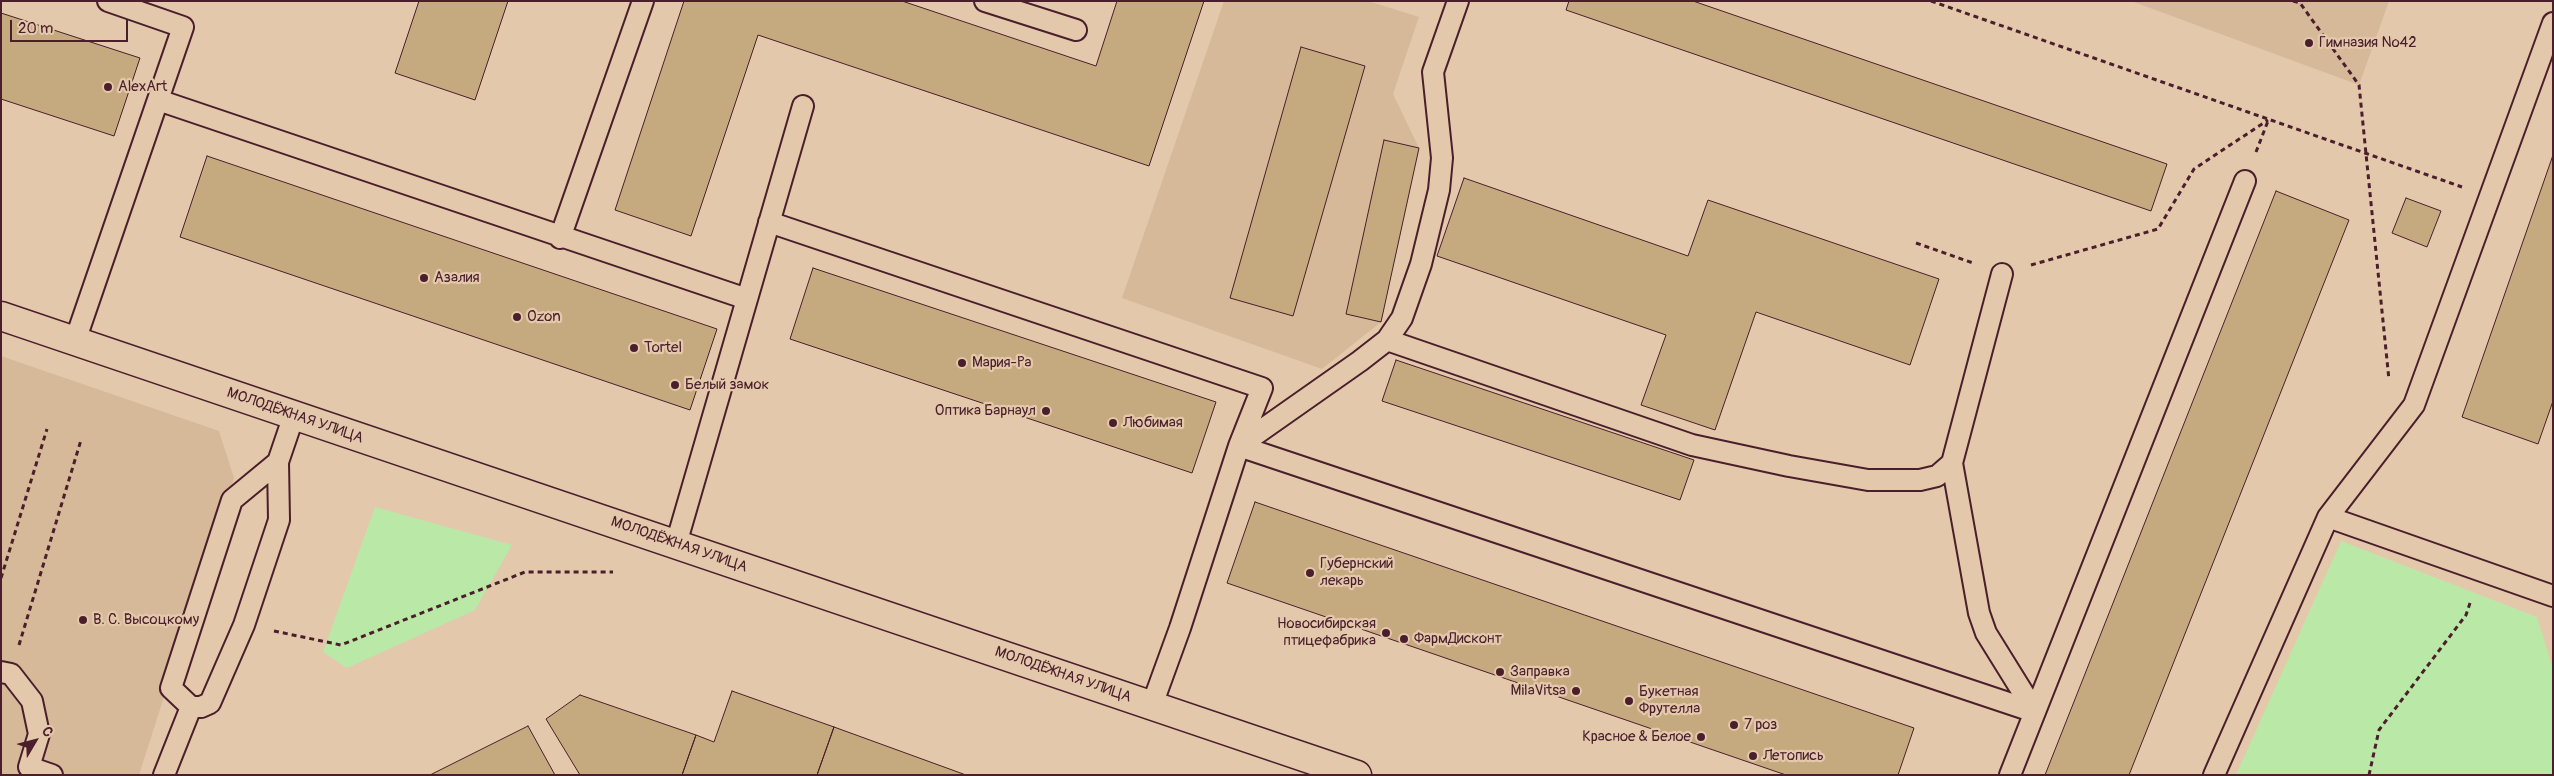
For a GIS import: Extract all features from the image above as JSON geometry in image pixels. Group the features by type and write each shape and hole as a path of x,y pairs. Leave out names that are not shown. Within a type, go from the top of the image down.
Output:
{"street":[{"name":"МОЛОДЁЖНАЯ УЛИЦА","path":"1,316 1357,775"}],"lane":[{"path":"75,341 183,27 108,1"},
{"path":"560,238 643,1"},
{"path":"986,1 1076,30"},
{"path":"1239,446 1280,419 1386,340 1402,318 1421,264 1439,190 1442,158 1433,72 1458,1"},
{"path":"2214,775 2328,517 2414,405 2553,23"},
{"path":"158,100 560,238 747,299"},
{"path":"676,544 803,106"},
{"path":"2010,775 2245,181"},
{"path":"770,222 1262,388 1239,446 1180,628 1152,705"},
{"path":"2002,274 1952,462 1979,613 1986,633 2035,712"},
{"path":"1386,340 1692,445 1789,466 1868,480 1920,480 1937,476 1952,462"},
{"path":"191,707 210,704 244,626 279,520 278,462 294,415"},
{"path":"1239,446 2035,712"},
{"path":"191,707 171,688 232,500 278,462"},
{"path":"2328,517 2553,596"},
{"path":"6,673 32,700 39,734 29,768 52,775"},
{"path":"164,775 191,707"}],"path":[{"path":"1931,1 2453,184"},
{"path":"2293,1 2300,4 2359,86 2390,389"},
{"path":"2245,181 2269,119"},
{"path":"1916,243 2002,274 2158,229 2194,169 2269,119"},
{"path":"1,578 47,429"},
{"path":"6,673 81,440"},
{"path":"2369,775 2379,730 2466,616 2481,571"},
{"path":"244,626 341,644 525,572 613,572"}],"shaded area":[{"path":"1224,1 1368,1 1419,17 1393,94 1419,148 1381,322 1322,369 1122,298"},
{"name":"Гимназия №42","path":"2131,1 2389,1 2359,85"},
{"path":"1,356 219,431 234,478 139,775 1,775"}],"green space":[{"path":"375,507 512,545 475,610 347,668 323,652"},
{"path":"2341,541 2537,617 2553,669 2553,775 2236,775"}],"building":[{"path":"419,1 508,1 475,100 395,73"},
{"path":"684,1 902,1 1096,66 1117,1 1204,1 1149,166 758,35 691,236 615,210"},
{"path":"1569,1 1693,1 2167,164 2151,211 1566,10"},
{"path":"1,13 140,58 114,136 1,99"},
{"path":"1301,47 1365,66 1293,316 1230,298"},
{"path":"1384,140 1419,148 1381,322 1346,314"},
{"path":"2553,155 2553,401 2538,444 2462,417"},
{"path":"207,156 717,329 690,410 180,237"},
{"path":"1464,178 1688,256 1708,200 1939,279 1910,365 1756,312 1715,430 1641,405 1666,335 1437,256"},
{"path":"2276,191 2349,220 2129,775 2045,775"},
{"path":"2406,198 2441,211 2427,247 2392,233"},
{"path":"813,268 1216,402 1192,473 790,339"},
{"path":"1396,360 1694,460 1680,500 1382,401"},
{"path":"1255,502 1914,728 1898,775 1786,775 1227,583"},
{"path":"732,691 834,727 817,775 682,775 696,735 714,742"},
{"path":"580,695 696,735 682,775 580,775 546,719"},
{"path":"528,726 555,775 430,775"},
{"path":"834,727 966,775 817,775"}],"place":[{"name":"Гимназия №42","path":"2309,43"},
{"name":"AlexArt","path":"108,87"},
{"name":"Азалия","path":"424,278"},
{"name":"Ozon","path":"517,317"},
{"name":"Tortel","path":"634,348"},
{"name":"Мария-Ра","path":"962,363"},
{"name":"Белый замок","path":"675,385"},
{"name":"Оптика Барнаул","path":"1046,411"},
{"name":"Любимая","path":"1113,423"},
{"name":"Губернский лекарь","path":"1310,573"},
{"name":"В. С. Высоцкому","path":"83,620"},
{"name":"Новосибирская птицефабрика","path":"1386,633"},
{"name":"ФармДисконт","path":"1404,639"},
{"name":"Заправка","path":"1500,672"},
{"name":"MilaVitsa","path":"1576,691"},
{"name":"Букетная Фрутелла","path":"1629,701"},
{"name":"7 роз","path":"1734,725"},
{"name":"Красное & Белое","path":"1701,737"},
{"name":"Летопись","path":"1753,756"}]}
